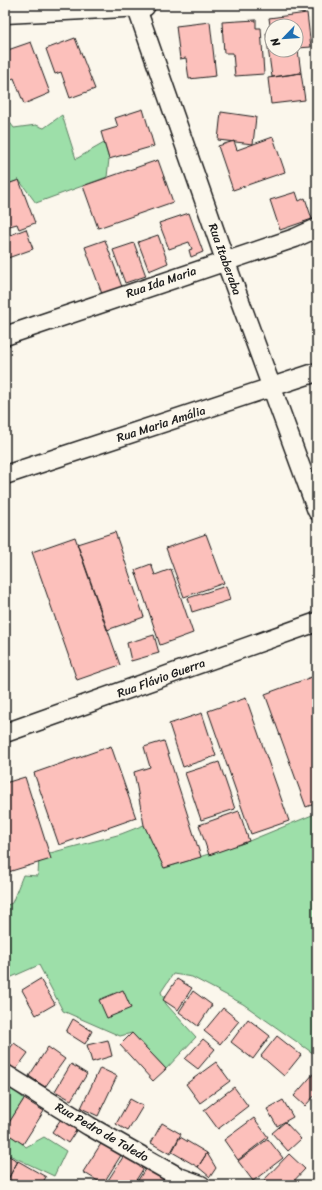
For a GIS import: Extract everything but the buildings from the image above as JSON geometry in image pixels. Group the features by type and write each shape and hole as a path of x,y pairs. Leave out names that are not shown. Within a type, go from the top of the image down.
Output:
{"street":[{"path":"5,12 140,6"},
{"name":"Rua Itaberaba","path":"140,6 225,260 317,511"},
{"name":"Rua Ida Maria","path":"5,336 225,260 295,238 317,228"},
{"name":"Rua Maria Amália","path":"5,475 317,372"},
{"name":"Rua Flávio Guerra","path":"5,733 317,622"},
{"name":"Rua Pedro de Toledo","path":"5,1074 89,1126 179,1177 201,1185"}],"green space":[{"path":"62,115 76,159 104,143 109,159 107,177 36,203 19,180 5,185 5,122 8,120 14,128 36,125 44,128"},
{"path":"317,813 317,1056 243,1004 192,977 173,974 161,992 166,1004 196,1037 166,1069 132,1033 120,1036 63,1011 39,965 5,980 5,906 12,903 23,875 38,876 39,856 121,834 144,825 165,868 249,841"},
{"path":"9,1085 24,1099 5,1129 5,1091"},
{"path":"5,1132 26,1147 44,1137 66,1151 54,1176 5,1153"}]}
